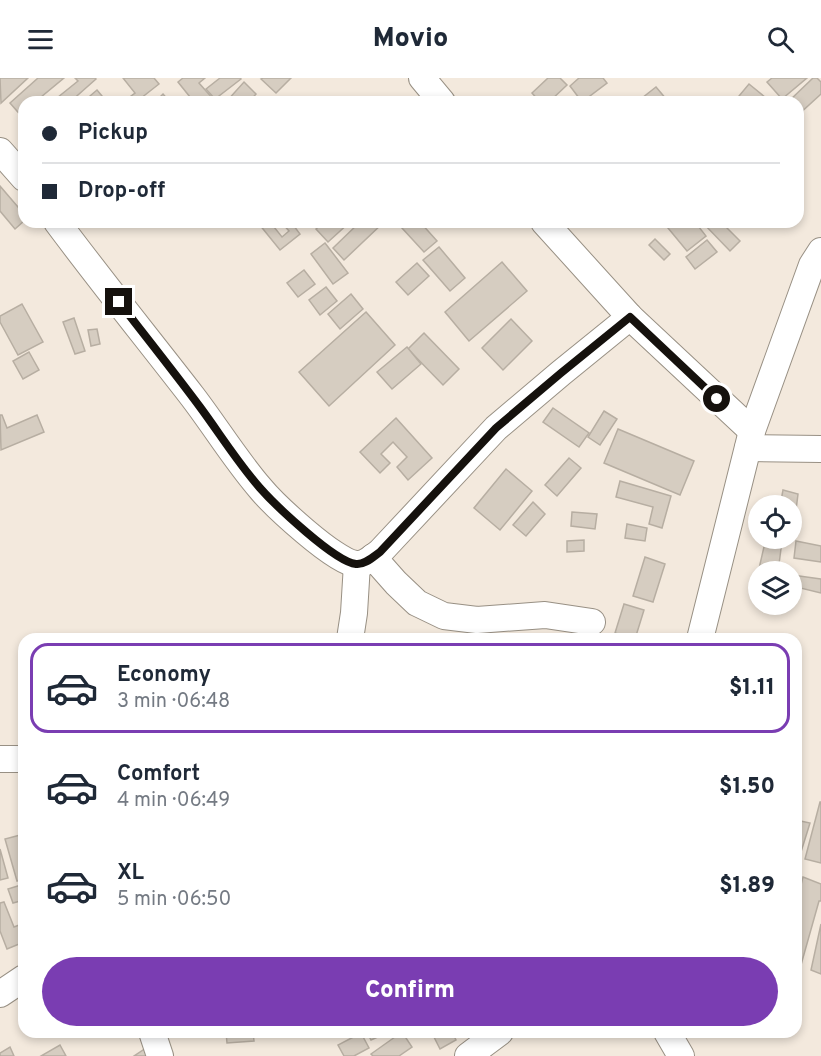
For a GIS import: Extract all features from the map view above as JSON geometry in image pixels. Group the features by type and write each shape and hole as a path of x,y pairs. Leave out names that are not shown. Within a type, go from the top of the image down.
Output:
{"street":[{"path":"422,78 437,96"},
{"path":"0,151 18,171"},
{"path":"62,228 260,488 316,540 348,561 365,561 380,552 496,428 630,317"},
{"path":"549,228 630,317 750,440 821,450"},
{"path":"702,633 750,440 812,265 821,251"},
{"path":"365,561 396,583 417,603 444,615 477,620 545,615 592,622"},
{"path":"351,633 365,561"},
{"path":"0,759 18,759"},
{"path":"0,994 18,982"},
{"path":"154,1038 160,1056"},
{"path":"468,1056 492,1038"},
{"path":"670,1038 681,1056"}],"building":[{"path":"0,78 28,78 1,103"},
{"path":"38,78 64,78 42,96 18,96 18,112 10,103"},
{"path":"75,78 96,79 77,96 59,96 78,81"},
{"path":"123,78 154,78 159,84 144,96 131,96 135,93"},
{"path":"183,78 205,78 199,83 210,96 189,96 178,82"},
{"path":"220,78 241,79 219,96 212,96 206,89"},
{"path":"291,78 276,93 261,79"},
{"path":"548,78 560,78 567,85 555,96 535,96 532,93"},
{"path":"579,78 603,78 607,83 590,96 578,96 570,86"},
{"path":"772,78 807,78 786,96 779,96 767,82"},
{"path":"813,78 821,82 821,94 804,110 804,96 794,96"},
{"path":"244,82 256,94 254,96 231,96"},
{"path":"749,84 764,96 739,96"},
{"path":"656,87 664,96 645,96"},
{"path":"97,90 102,96 90,96"},
{"path":"0,186 18,207 18,226 15,229 0,211"},
{"path":"262,228 275,228 282,237 289,231 286,228 296,228 300,234 280,250"},
{"path":"317,228 343,228 328,242"},
{"path":"354,228 378,228 344,260 333,248"},
{"path":"402,228 425,228 437,241 424,252"},
{"path":"668,228 700,228 706,236 687,251"},
{"path":"708,228 727,228 740,241 730,251"},
{"path":"655,239 670,254 664,260 649,245"},
{"path":"707,240 717,252 695,269 686,257"},
{"path":"325,243 348,273 333,284 311,254"},
{"path":"439,247 465,278 450,291 423,260"},
{"path":"502,262 527,291 469,341 445,312"},
{"path":"417,263 429,276 408,295 396,282"},
{"path":"304,270 315,284 298,297 287,283"},
{"path":"326,287 337,301 320,315 309,300"},
{"path":"351,294 363,309 340,329 328,314"},
{"path":"22,304 43,342 18,355 0,322 0,316"},
{"path":"366,312 395,345 329,406 299,372"},
{"path":"74,318 85,351 75,354 63,322"},
{"path":"511,319 532,341 503,370 482,348"},
{"path":"97,329 100,344 91,346 88,330"},
{"path":"424,333 459,369 443,385 408,349"},
{"path":"407,347 421,364 392,389 377,372"},
{"path":"29,352 39,370 23,379 13,361"},
{"path":"553,408 589,433 579,447 543,422"},
{"path":"604,411 617,419 600,445 588,437"},
{"path":"0,415 7,428 37,415 44,432 1,450"},
{"path":"396,418 432,458 408,480 397,467 407,457 393,442 381,454 390,463 380,473 360,452"},
{"path":"618,429 694,461 680,495 604,463"},
{"path":"569,458 581,468 557,496 545,485"},
{"path":"506,469 532,491 500,530 474,508"},
{"path":"620,481 671,496 662,528 649,524 653,507 616,497"},
{"path":"783,490 798,494 798,495 782,495"},
{"path":"533,502 545,514 526,536 513,525"},
{"path":"572,512 597,514 595,529 571,526"},
{"path":"627,524 647,528 645,541 625,538"},
{"path":"584,540 584,551 567,552 567,541"},
{"path":"802,542 821,546 821,562 794,558 795,549 802,549"},
{"path":"763,549 781,549 779,561 761,561"},
{"path":"645,557 665,564 653,602 633,596"},
{"path":"802,576 821,579 821,593 802,588"},
{"path":"624,604 644,610 637,633 615,633"},
{"path":"821,802 821,863 805,859"},
{"path":"802,821 810,823 802,849"},
{"path":"18,836 18,881 17,881 5,839"},
{"path":"0,849 8,878 0,880"},
{"path":"803,877 821,884 821,901 819,901 802,961"},
{"path":"18,886 18,902 13,903 8,889"},
{"path":"4,902 14,927 18,925 18,944 7,949 0,931 0,903"},
{"path":"821,924 821,974 811,970"},
{"path":"227,1038 254,1038 254,1041 227,1043"},
{"path":"351,1038 364,1038 369,1048 354,1056 344,1056 338,1045"},
{"path":"394,1038 406,1038 412,1047 399,1056 373,1056 371,1054"},
{"path":"434,1038 455,1038 456,1040 440,1049"},
{"path":"60,1045 66,1056 41,1056"},
{"path":"10,1047 14,1056 0,1056 0,1053"},
{"path":"146,1048 151,1056 134,1056"}],"route":[{"path":"119,302 260,488 316,540 348,561 357,564 380,552 496,428 630,317 717,399"}]}
